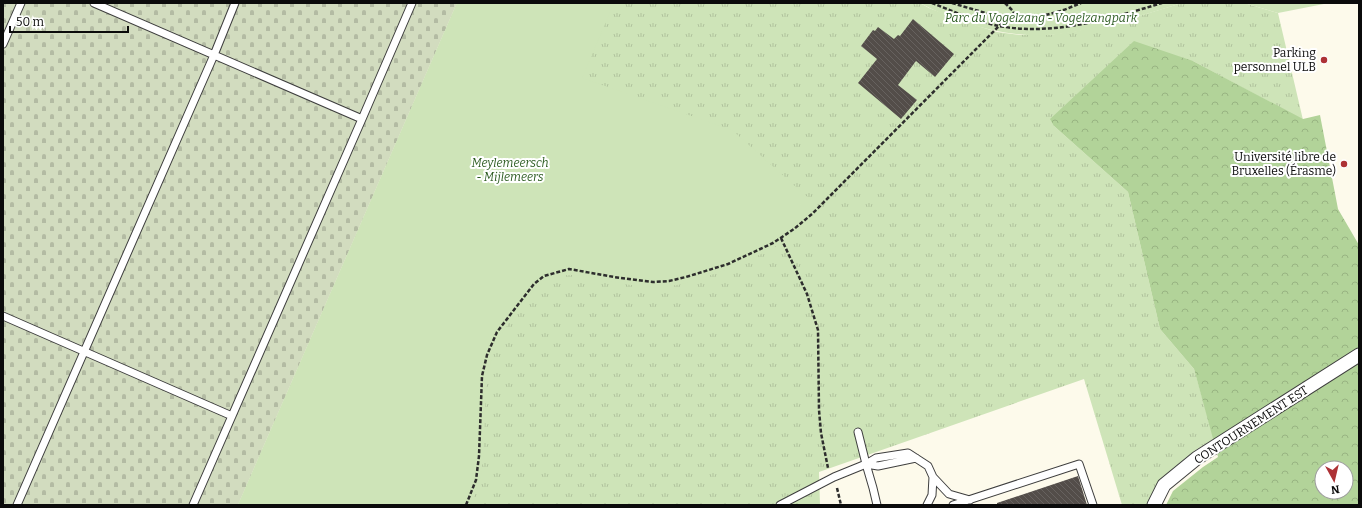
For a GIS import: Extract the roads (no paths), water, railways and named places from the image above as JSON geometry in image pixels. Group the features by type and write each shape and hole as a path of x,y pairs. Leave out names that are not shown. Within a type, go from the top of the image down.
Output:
{"street":[{"name":"CONTOURNEMENT EST","path":"1154,505 1164,484 1197,458 1359,355"}],"lane":[{"path":"3,44 21,3"},
{"path":"94,3 362,119"},
{"path":"17,505 214,55 235,3"},
{"path":"193,505 412,3"},
{"path":"3,316 232,416"},
{"path":"858,432 877,505"},
{"path":"780,505 876,458 908,453 928,466 934,477 949,494 970,500"},
{"path":"953,505 1080,464 1093,505"},
{"path":"928,505 932,495 934,477"}],"place":[{"name":"Parking personnel ULB","path":"1324,60"},
{"name":"Université libre de Bruxelles (Érasme)","path":"1344,164"}],"park label":[{"name":"Parc du Vogelzang - Vogelzangpark","path":"1041,18"},
{"name":"Meylemeersch - Mijlemeers","path":"510,170"}]}
